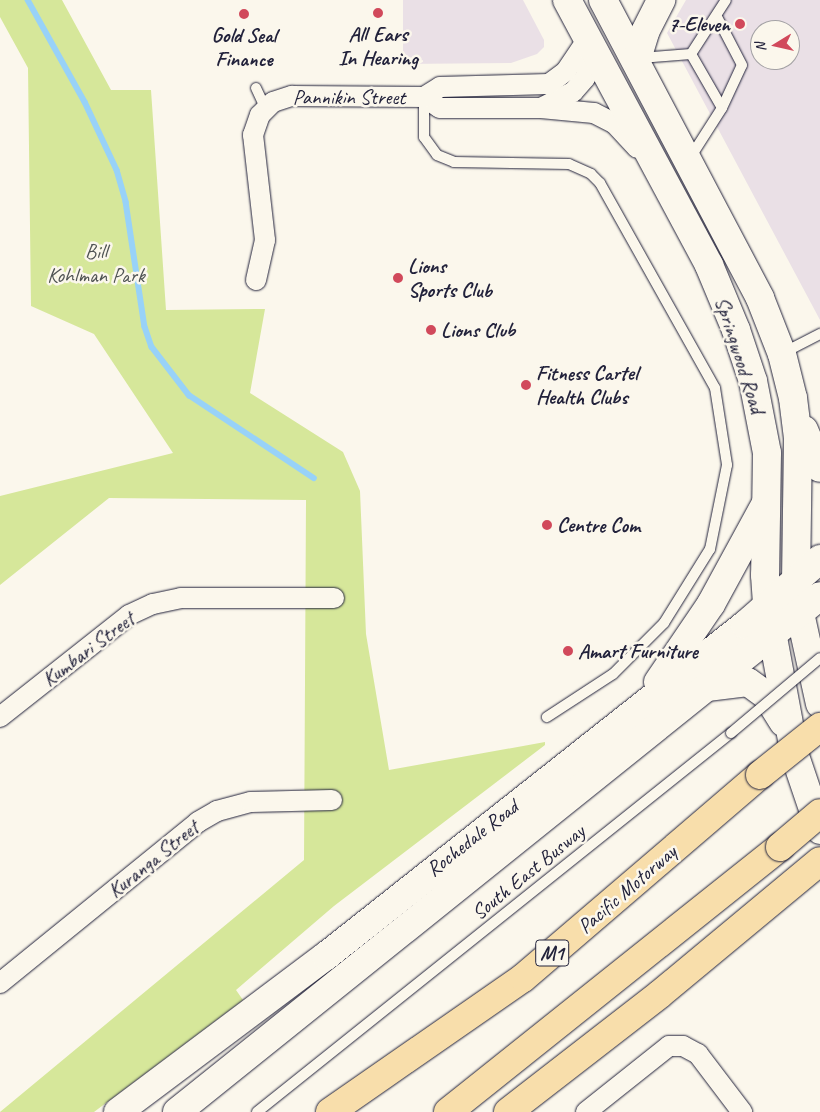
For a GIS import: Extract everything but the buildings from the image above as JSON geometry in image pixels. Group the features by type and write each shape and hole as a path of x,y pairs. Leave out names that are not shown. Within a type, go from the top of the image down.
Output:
{"highway":[{"name":"Pacific Motorway","path":"330,1112 523,978 760,775 820,727"},
{"path":"448,1112 780,848 820,813"},
{"path":"508,1112 660,994 820,861"}],"main road":[{"name":"Springwood Road","path":"567,0 709,265 736,330 762,418 767,453 767,605 772,635 795,756 820,830"},
{"path":"636,59 645,32 661,0"},
{"name":"Springwood Road","path":"611,4 636,59 760,298 782,354 796,416 800,460 796,580 810,605 820,704"},
{"path":"592,45 611,4"},
{"path":"796,416 820,468"},
{"path":"643,704 711,604 767,502"},
{"name":"Rochedale Road","path":"118,1112 274,996 767,605 820,559"},
{"name":"Rochedale Road","path":"177,1112 705,687 810,605"},
{"path":"705,687 739,682 759,688 780,717 795,756"}],"street":[{"name":"Pannikin Street","path":"256,280 266,240 253,142 256,124 266,109 280,98 292,96 424,97 440,87 548,84 569,68 592,45"},
{"path":"541,108 573,92 585,78 592,45"},
{"path":"424,97 440,108 541,108 591,112 606,118 622,131 659,173"},
{"name":"Kumbari Street","path":"0,717 129,615 153,604 181,598 334,598"},
{"name":"Kuranga Street","path":"0,982 198,822 217,811 251,802 332,800"},
{"path":"586,1112 669,1046 684,1046 698,1054 742,1112"}],"lane":[{"path":"636,59 691,54 717,17 726,0"},
{"path":"689,159 722,108 742,65 717,17"},
{"path":"691,54 722,108"},
{"path":"256,88 266,109"},
{"path":"424,97 424,137 437,155 454,162 569,164 591,174 600,183 715,388 727,465 710,549 664,623 612,674 547,717"},
{"path":"782,354 820,334"},
{"name":"South East Busway","path":"257,1112 731,733 820,658"}],"shaded area":[{"path":"403,0 523,0 544,40 544,47 537,54 511,63 403,64"},
{"path":"686,0 820,0 820,320 667,33"}],"green space":[{"name":"Bill Kohlman Park","path":"0,0 62,0 111,90 151,90 166,310 265,309 250,393 343,452 360,491 366,634 389,770 545,742 545,745 334,906 236,990 243,1000 94,1112 0,1112 304,860 306,500 109,498 0,585 0,496 173,453 94,334 31,306 28,68 0,17"}],"waterway":[{"path":"28,0 85,102 117,170 126,202 145,327 152,347 189,395 314,478"}],"place":[{"name":"All Ears In Hearing","path":"378,13"},
{"name":"Gold Seal Finance","path":"244,14"},
{"name":"7-Eleven","path":"740,24"},
{"name":"Lions Sports Club","path":"398,278"},
{"name":"Lions Club","path":"431,330"},
{"name":"Fitness Cartel Health Clubs","path":"526,385"},
{"name":"Centre Com","path":"547,525"},
{"name":"Amart Furniture","path":"568,651"}]}
